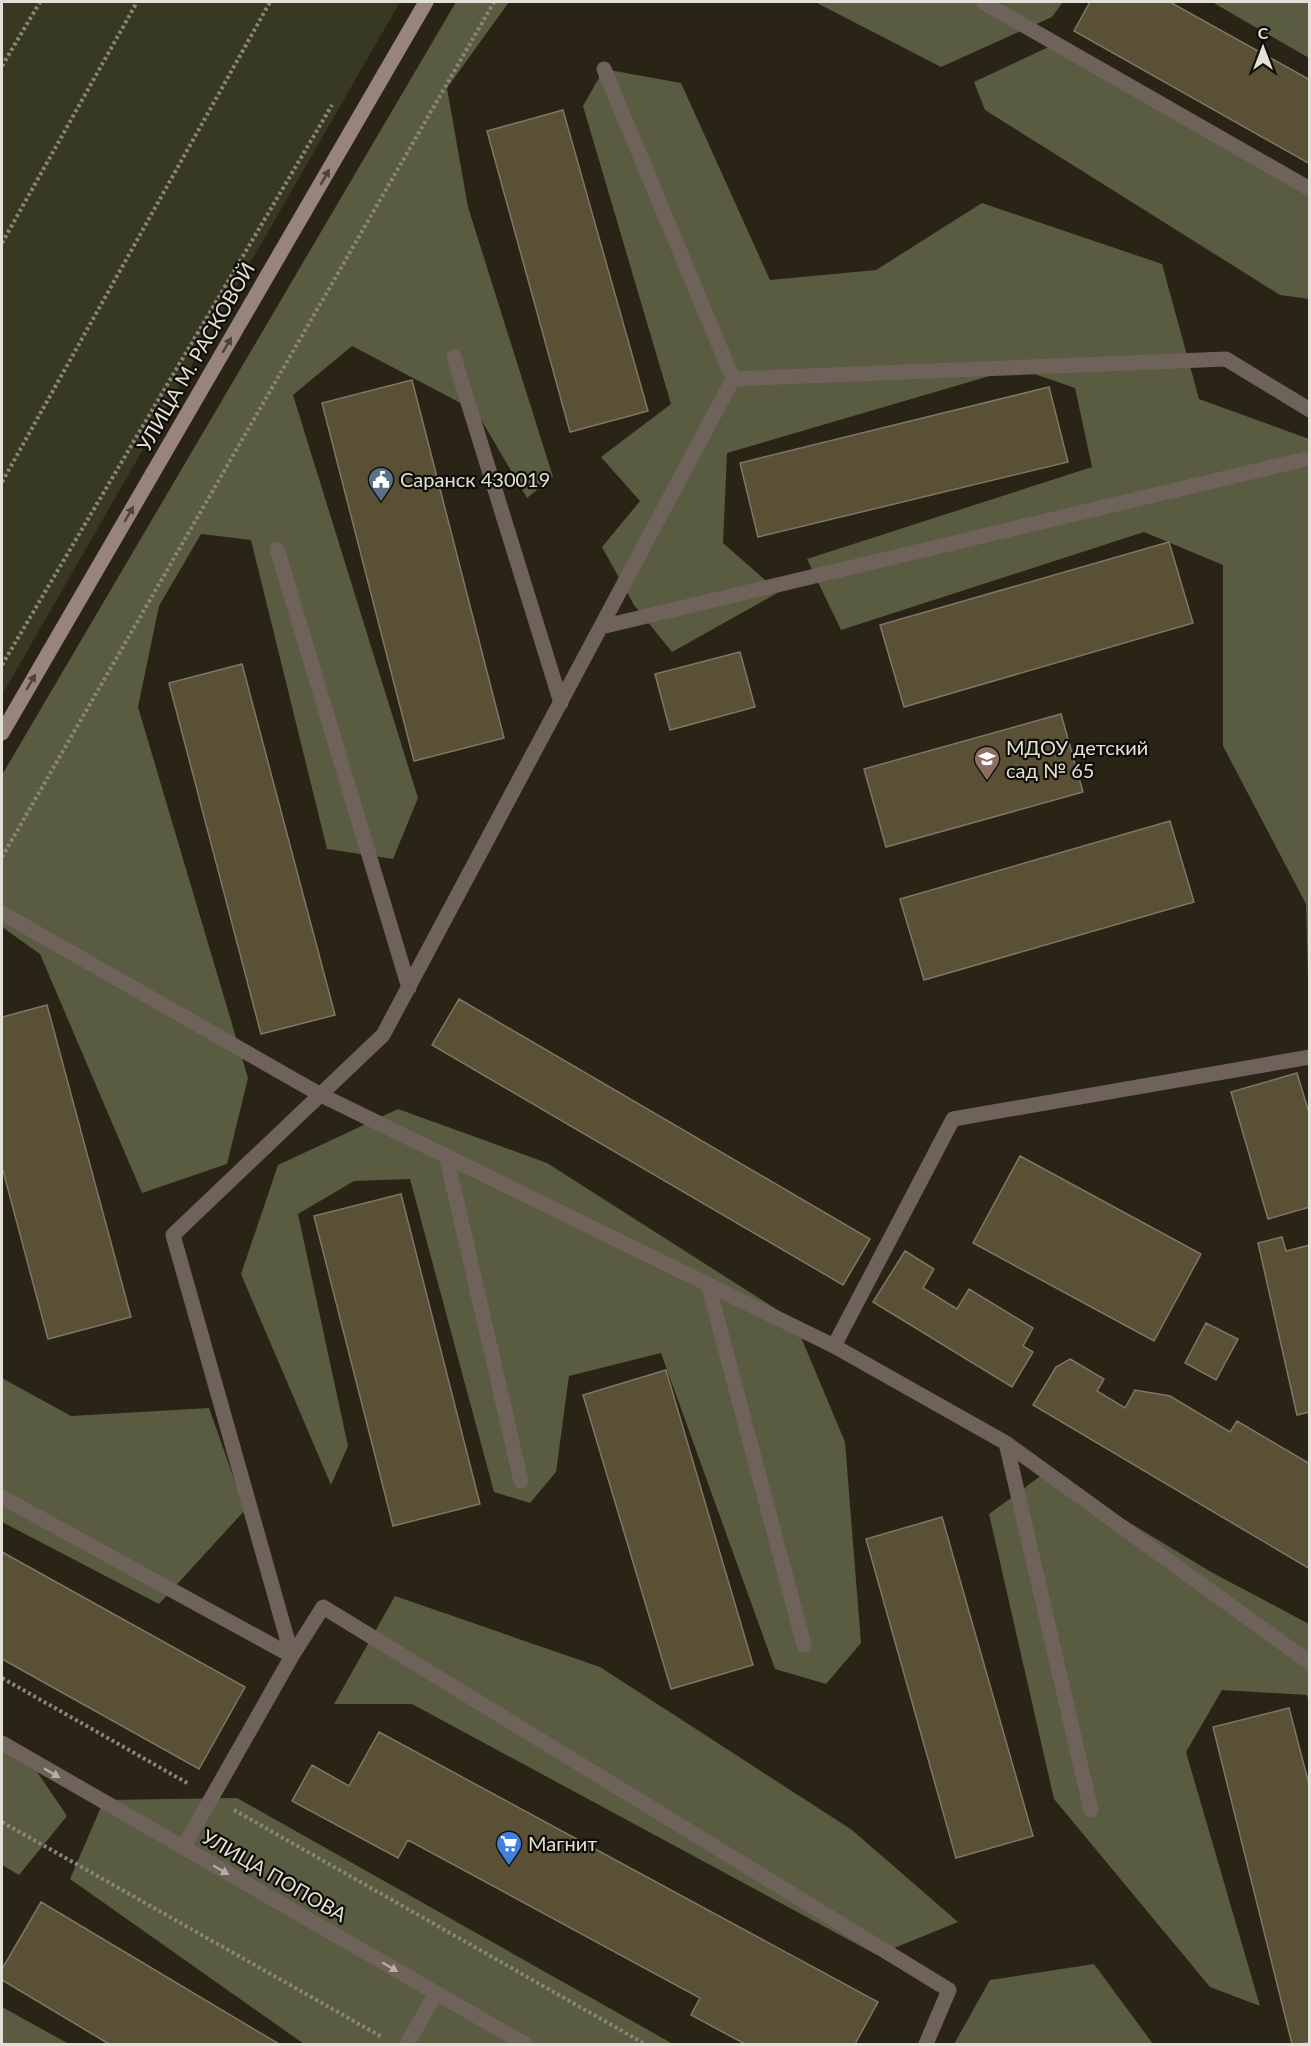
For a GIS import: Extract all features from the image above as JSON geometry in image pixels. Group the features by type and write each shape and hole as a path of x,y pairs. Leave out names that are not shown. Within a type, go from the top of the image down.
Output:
{"street":[{"name":"УЛИЦА М. РАСКОВОЙ","path":"2,733 426,2"},
{"path":"983,2 1310,189"},
{"path":"604,69 734,379"},
{"path":"454,357 561,704"},
{"path":"734,379 1226,359 1310,410"},
{"path":"292,1656 172,1235 383,1035 734,379"},
{"path":"601,627 1310,458"},
{"path":"277,549 409,988"},
{"path":"2,914 321,1095 834,1346 1006,1443 1310,1663"},
{"path":"834,1346 953,1119 1310,1057"},
{"path":"446,1155 520,1481"},
{"path":"708,1284 804,1645"},
{"path":"1006,1443 1091,1810"},
{"path":"2,1497 292,1656"},
{"path":"183,1848 322,1607 949,1990 926,2044"},
{"name":"УЛИЦА ПОПОВА","path":"2,1743 525,2044"},
{"path":"407,2044 436,1993"}],"path":[{"path":"2,66 40,2"},
{"path":"2,243 137,2"},
{"path":"2,482 270,2"},
{"path":"2,857 494,2"},
{"path":"2,665 333,104"},
{"path":"2,1678 645,2044"},
{"path":"2,1822 384,2039"}],"green space":[{"path":"2,2 400,2 2,695"},
{"path":"456,2 509,2 447,88 468,207 553,477 527,498 476,411 352,346 293,395 418,798 393,859 327,849 251,540 201,534 159,606 138,707 248,1078 227,1164 142,1193 40,954 2,927 2,775"},
{"path":"815,2 985,2 995,6 1005,2 1063,2 1052,17 941,67"},
{"path":"1212,2 1309,2 1309,58"},
{"path":"1057,43 1309,186 1309,299 1280,295 985,110 974,82"},
{"path":"604,69 681,83 770,280 876,270 982,203 1162,264 1199,399 1309,439 1309,1014 1306,904 1223,746 1223,565 1144,532 841,630 807,559 1092,467 1075,388 1017,368 727,453 723,543 779,592 672,652 634,605 602,547 640,501 601,457 671,404 583,106"},
{"path":"398,1109 547,1163 834,1346 798,1330 845,1442 861,1643 826,1684 775,1669 661,1353 569,1376 556,1472 530,1503 494,1492 410,1179 354,1181 298,1214 348,1446 331,1485 241,1274 278,1165"},
{"path":"2,1378 71,1416 209,1408 245,1510 159,1604 2,1522"},
{"path":"1046,1472 1211,1572 1309,1624 1309,1702 1307,1695 1222,1690 1186,1752 1260,2006 1210,1987 1054,1799 989,1514"},
{"path":"395,1596 600,1667 852,1830 958,1922 877,1955 412,1704 334,1704"},
{"path":"2,1740 25,1754 67,1816 19,1875 2,1865"},
{"path":"237,1798 673,2044 304,2044 70,1879 104,1800"},
{"path":"1094,1964 1153,2044 954,2044 990,1980"},
{"path":"2,2007 69,2044 2,2044"}],"building":[{"path":"1090,2 1170,2 1310,80 1310,164 1074,31"},
{"path":"563,110 648,411 570,432 487,131"},
{"path":"412,380 504,738 414,761 322,403"},
{"path":"1049,387 1068,462 758,537 740,463"},
{"path":"1169,542 1193,623 904,707 880,625"},
{"path":"740,652 755,707 670,730 655,674"},
{"path":"242,664 335,1015 261,1034 169,683"},
{"path":"1061,714 1083,792 886,847 864,769"},
{"path":"1170,821 1194,902 924,980 900,899"},
{"path":"459,999 870,1239 843,1285 432,1045"},
{"path":"47,1005 131,1317 48,1339 2,1167 2,1017"},
{"path":"1297,1073 1310,1116 1310,1207 1268,1219 1231,1092"},
{"path":"1020,1156 1201,1254 1154,1341 973,1243"},
{"path":"401,1194 480,1504 393,1526 314,1216"},
{"path":"1282,1237 1286,1251 1310,1245 1310,1412 1297,1415 1258,1243"},
{"path":"905,1251 934,1269 923,1288 957,1309 969,1289 1033,1328 1023,1346 1033,1352 1012,1387 873,1302"},
{"path":"1206,1323 1238,1339 1216,1380 1185,1363"},
{"path":"1070,1359 1104,1379 1097,1391 1125,1408 1135,1390 1170,1396 1230,1432 1237,1421 1310,1464 1310,1569 1033,1405 1056,1367"},
{"path":"666,1370 753,1665 671,1689 583,1395"},
{"path":"942,1517 1033,1836 956,1858 866,1539"},
{"path":"2,1552 245,1687 199,1769 2,1659"},
{"path":"1289,1708 1310,1788 1310,2042 1299,2044 1292,2044 1213,1727"},
{"path":"379,1732 878,2002 855,2044 745,2044 691,2015 700,1998 408,1840 398,1858 292,1801 312,1765 349,1786"},
{"path":"41,1902 279,2044 109,2044 2,1980 2,1969"}],"place":[{"name":"Саранск 430019","path":"381,503"},
{"name":"МДОУ детский сад № 65","path":"987,782"},
{"name":"Магнит","path":"509,1867"}]}
